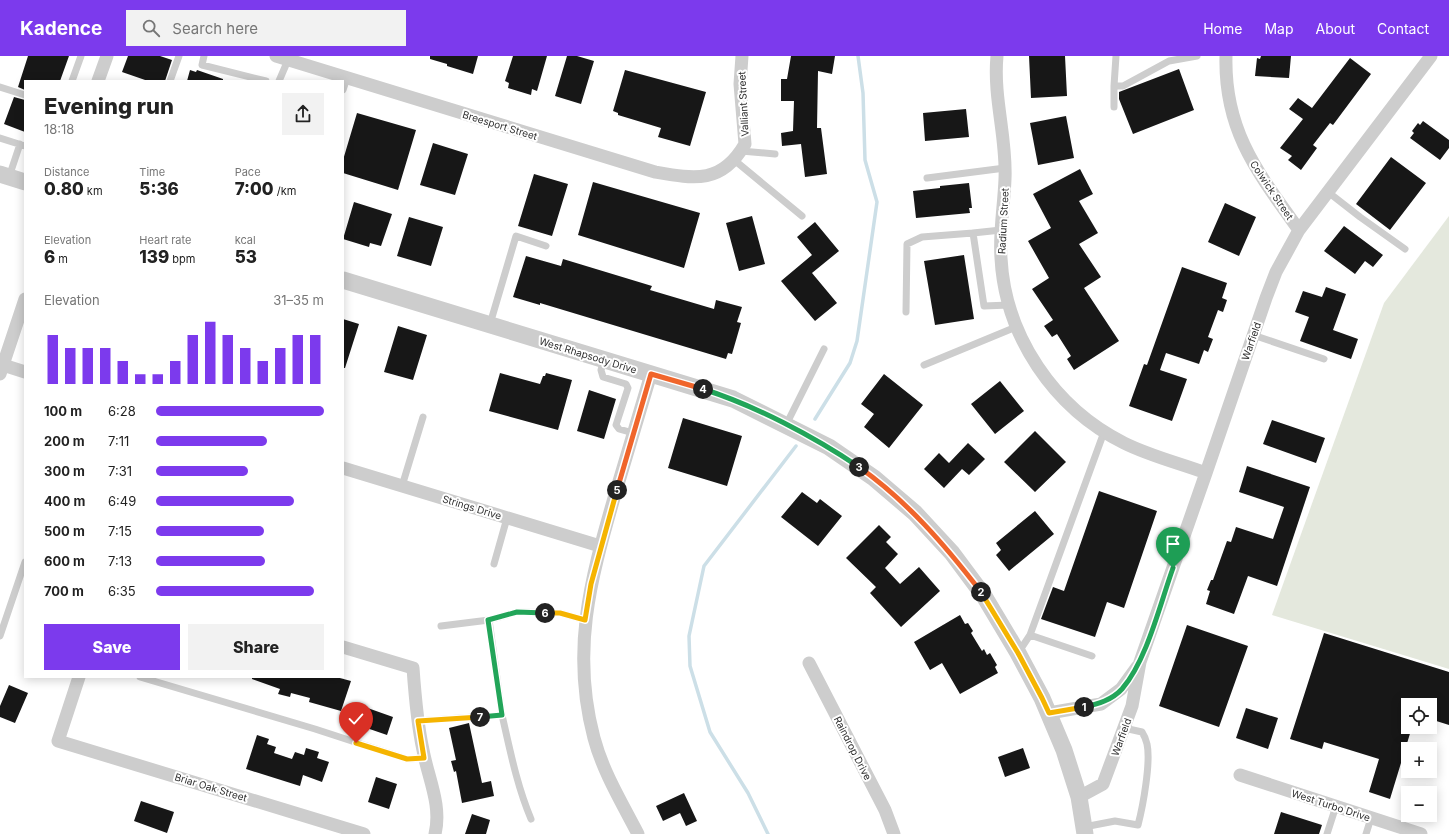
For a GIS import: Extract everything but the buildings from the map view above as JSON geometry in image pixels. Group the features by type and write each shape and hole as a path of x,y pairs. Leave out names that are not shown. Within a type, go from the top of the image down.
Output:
{"street":[{"path":"98,80 107,56"},
{"name":"Valliant Street","path":"733,160 745,144 740,84 741,56"},
{"name":"Radium Street","path":"997,56 996,91 1004,149 1005,168 1001,230 1001,259 1008,305 1026,348 1052,386 1067,403 1104,432 1124,443 1146,452 1206,473"},
{"name":"Colwick Street","path":"1226,56 1225,69 1228,94 1240,137 1260,175 1299,230"},
{"name":"Warfield","path":"1079,797 1104,784 1132,706 1140,662 1253,334 1276,272 1299,230 1431,56"},
{"name":"Breesport Street","path":"282,58 335,80"},
{"name":"Breesport Street","path":"345,84 656,172 692,177 705,176 733,160"},
{"name":"West Rhapsody Drive","path":"344,280 734,399 829,447 874,478 915,513 952,553 984,596 1018,653 1042,698 1064,750 1079,797 1084,831"},
{"path":"24,302 2,370 24,372"},
{"path":"638,834 604,769 594,739 587,707 583,675 583,643 591,584 600,546 651,374"},
{"name":"Strings Drive","path":"344,468 600,546"},
{"path":"344,647 413,668 418,721 424,758 436,803 437,826 434,834"},
{"name":"Warfield","path":"1049,713 1101,704 1121,690 1140,662"},
{"name":"Raindrop Drive","path":"809,663 885,810 894,834"},
{"name":"Briar Oak Street","path":"79,678 58,741 364,834"},
{"name":"West Turbo Drive","path":"1240,775 1421,834"}],"lane":[{"path":"72,80 81,56"},
{"path":"170,80 179,56"},
{"path":"204,56 202,65 262,80"},
{"path":"1114,107 1116,56"},
{"path":"1114,86 1123,86 1169,61 1197,56"},
{"path":"279,80 282,58"},
{"path":"0,87 24,95"},
{"path":"0,138 23,145 11,178"},
{"path":"733,160 775,154"},
{"path":"733,160 802,216"},
{"path":"927,178 1005,168"},
{"path":"1328,192 1405,249"},
{"path":"906,312 907,244 922,236 1001,230"},
{"path":"973,232 984,306 1008,305"},
{"path":"490,324 516,236 546,246"},
{"path":"924,365 1016,326"},
{"path":"1253,334 1324,359"},
{"path":"786,425 824,349"},
{"path":"604,360 601,370 603,377 626,384 628,388 616,425 619,429 633,433"},
{"path":"402,486 423,417"},
{"path":"1018,653 1030,635 1104,432"},
{"path":"494,564 507,518"},
{"path":"0,636 24,565"},
{"path":"441,626 488,620 517,612 560,613 585,620"},
{"path":"488,620 502,715 512,761 525,805 531,819"},
{"path":"1030,635 1092,656"},
{"path":"143,678 315,729 407,759 424,758"},
{"path":"418,721 502,715"},
{"path":"1084,831 1115,821 1138,825 1143,806 1147,744 1142,732 1124,728"},
{"path":"1327,834 1336,806"},
{"path":"1366,834 1371,818"}],"shaded area":[{"path":"1449,216 1449,669 1272,615 1384,303"}],"waterway":[{"path":"815,419 850,363 857,341 877,202 865,160 863,93 858,56"},
{"path":"768,834 748,793 710,732 690,666 689,636 704,566 796,446"}],"route":[{"path":"356,743 407,759 424,758 418,721 502,715 495,658 488,620 517,612 560,613 585,620 591,584 600,546 651,374 734,399 829,447 874,478 915,513 952,553 984,596 1018,653 1049,713 1074,710 1101,704 1121,690 1140,662 1173,568"}]}
